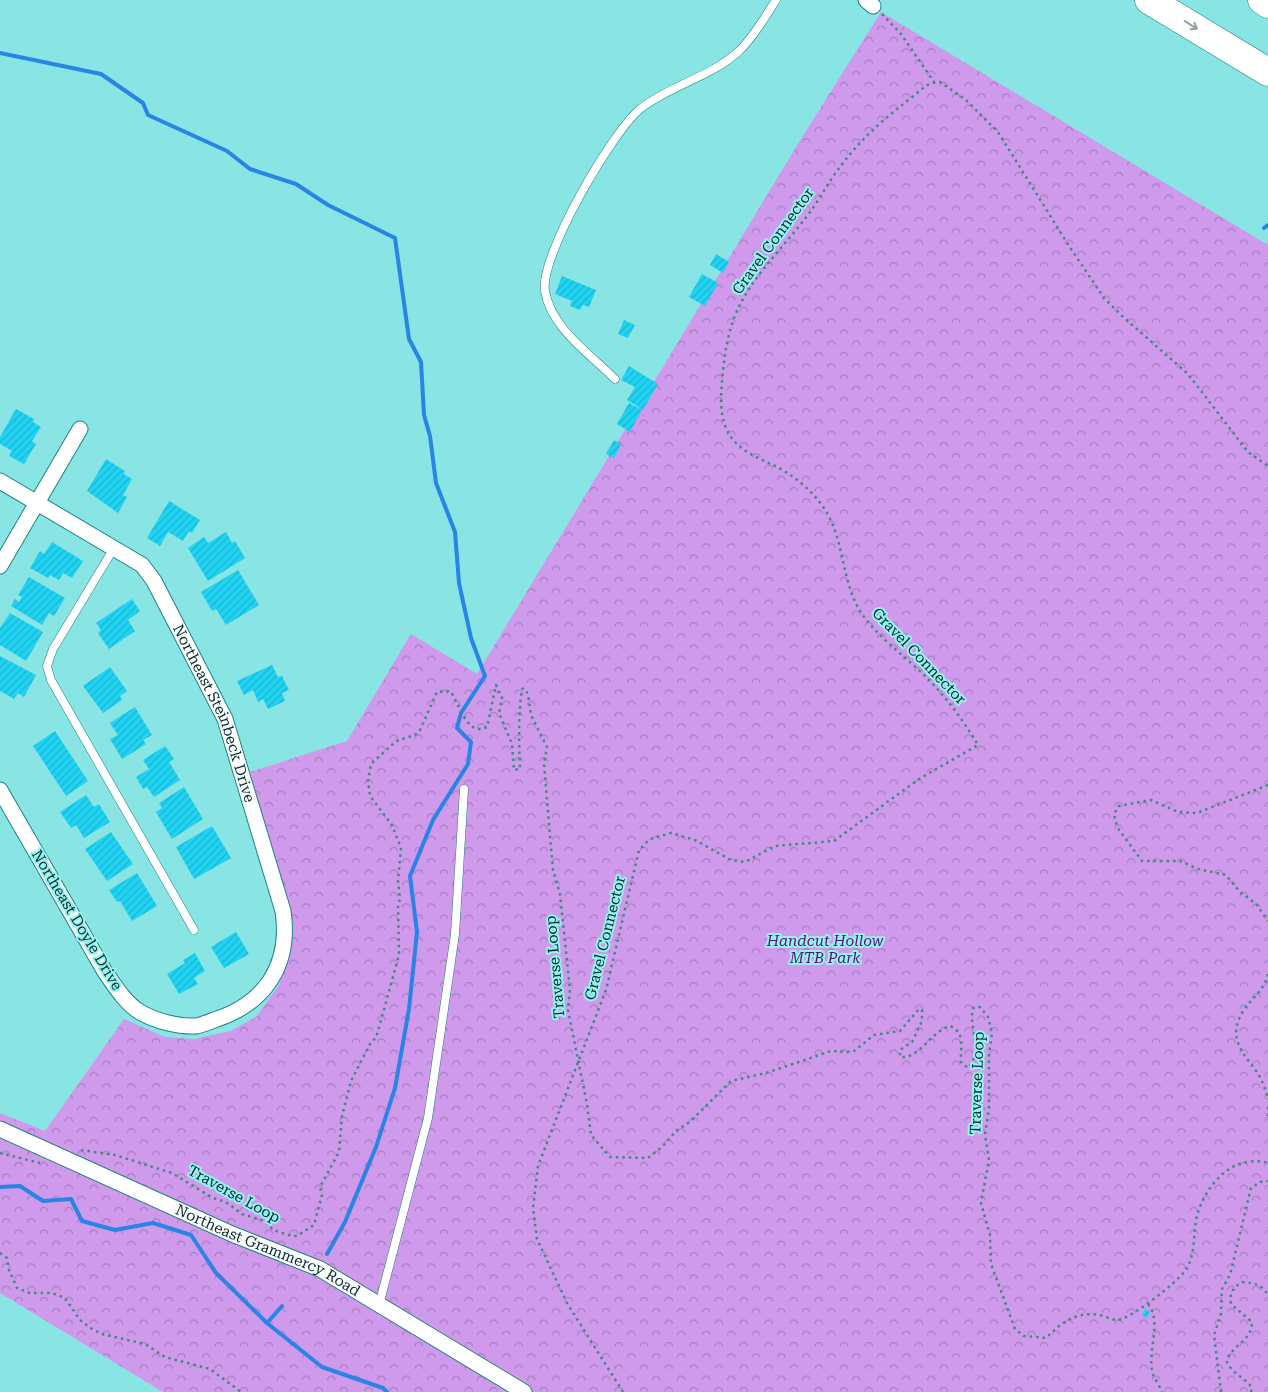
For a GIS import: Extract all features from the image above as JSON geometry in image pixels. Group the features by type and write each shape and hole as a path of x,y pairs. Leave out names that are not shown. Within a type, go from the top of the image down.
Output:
{"highway":[{"path":"1149,0 1268,72"},
{"path":"1262,0 1268,4"}],"street":[{"path":"0,566 80,429"},
{"name":"Northeast Steinbeck Drive","path":"0,481 142,566 154,581 218,701 283,911 285,928 278,966 262,993 252,1003 235,1014"},
{"name":"Northeast Doyle Drive","path":"0,790 105,972 123,996 140,1012 162,1021 196,1026 235,1014"},
{"name":"Northeast Grammercy Road","path":"0,1128 62,1158 232,1234 320,1269 524,1392"}],"lane":[{"path":"615,379 556,320 545,292 545,272 556,242 608,148 639,110 738,52 776,0"},
{"path":"114,548 53,649 47,666 51,680 194,930"},
{"path":"379,1305 428,1118 455,934 464,789"}],"path":[{"path":"869,3 902,34 934,82 945,84 998,132 1069,246 1104,298 1121,316 1177,362 1209,399 1232,434 1248,452 1268,466"},
{"name":"Gravel Connector","path":"623,1392 567,1304 537,1240 534,1219 534,1187 538,1166 606,990 637,858 644,844 664,834 677,834 695,840 731,860 745,862 775,846 834,841 919,780 978,745 966,724 945,697 878,632 860,611 852,594 834,526 821,503 795,478 749,453 734,441 723,420 721,407 724,363 729,337 737,312 751,286 806,219 858,143 883,119 928,84 934,82"},
{"name":"Traverse Loop","path":"0,1153 54,1167 62,1158 78,1149 115,1155 172,1172 213,1198 226,1202 242,1214 265,1221 273,1230 297,1236 314,1225 322,1195 320,1187 339,1152 342,1116 351,1081 376,1038 400,955 398,905 400,895 398,881 401,844 392,825 370,796 368,781 371,764 396,741 414,735 420,730 431,702 437,692 441,690 450,691 456,698 461,713 469,725 483,729 489,724 494,688 498,686 502,698 499,713 512,744 514,770 520,769 521,738 518,724 522,689 526,689 530,715 547,747 544,763 553,870 560,894 570,990 568,1010 587,1104 591,1135 610,1157 648,1158 662,1147 676,1131 691,1121 730,1081 766,1073 831,1051 853,1052 874,1035 900,1031 919,1009 922,1010 924,1016 912,1042 900,1050 900,1057 916,1054 940,1029 950,1026 958,1030 962,1037 961,1062 968,1068 974,1057 973,1008 980,1007 988,1017 992,1033 989,1054 989,1108 985,1135 988,1160 981,1203 990,1235 991,1264 1015,1329 1024,1336 1046,1338 1062,1322 1086,1313 1116,1320 1132,1316 1148,1304 1184,1273 1195,1243 1198,1213 1215,1180 1232,1166 1254,1160 1268,1163"},
{"path":"1268,785 1197,813 1178,812 1151,800 1119,806 1114,814 1117,827 1142,861 1180,861 1198,869 1226,875 1240,892 1256,904 1268,921"},
{"path":"1268,974 1259,994 1250,1002 1239,1018 1236,1030 1239,1048 1258,1074 1268,1100"},
{"path":"1268,1108 1268,1119"},
{"path":"1221,1392 1214,1335 1220,1314 1222,1289 1230,1275 1251,1188 1260,1182 1268,1181"},
{"path":"0,1253 7,1258 9,1270 17,1288 30,1294 52,1293 65,1298 80,1320 92,1329 102,1334 145,1344 165,1357 210,1369 241,1392"},
{"path":"1251,1392 1252,1388 1248,1381 1229,1368 1226,1362 1228,1356 1244,1341 1252,1329 1252,1322 1231,1304 1230,1296 1232,1290 1242,1282 1255,1283 1263,1287 1268,1295"},
{"path":"1148,1304 1152,1309 1154,1323 1153,1373 1162,1392"}],"green space":[{"name":"Handcut Hollow MTB Park","path":"881,12 1268,245 1268,1392 163,1392 0,1293 0,1113 45,1131 124,1019 165,1037 194,1039 230,1031 256,1017 279,985 289,954 293,925 247,773 347,741 411,634 477,674 804,134"}],"building":[{"path":"716,254 729,262 723,273 710,265"},
{"path":"702,274 718,283 705,306 689,297"},
{"path":"562,276 596,290 589,307 583,305 580,310 570,306 572,301 555,294"},
{"path":"624,320 635,325 628,338 618,334"},
{"path":"629,366 658,384 643,410 627,400 635,387 621,380"},
{"path":"629,403 642,410 630,432 617,424"},
{"path":"16,409 34,419 33,422 41,427 32,441 36,444 24,464 9,456 12,451 0,444 0,437"},
{"path":"614,440 621,445 614,458 606,454"},
{"path":"106,459 125,471 124,474 132,479 123,495 127,497 118,513 87,491"},
{"path":"169,501 200,520 192,533 189,531 183,541 168,532 160,546 147,538"},
{"path":"226,532 232,543 235,541 245,558 208,581 188,548 204,537 208,543"},
{"path":"52,542 83,561 72,578 63,573 59,580 50,575 48,578 30,568 40,551 44,554"},
{"path":"238,570 259,605 226,625 216,609 212,611 201,592"},
{"path":"29,577 65,598 54,616 49,613 42,625 11,606 15,599 19,602 22,597 18,595"},
{"path":"132,599 140,611 128,620 135,631 109,649 98,633 101,630 96,623"},
{"path":"10,613 43,632 26,661 0,645 0,628"},
{"path":"0,656 36,675 24,697 18,693 14,699 0,691"},
{"path":"272,665 278,677 282,676 289,690 282,693 285,701 268,709 263,699 258,702 253,690 244,695 237,681"},
{"path":"110,667 127,691 120,696 122,700 103,713 83,686"},
{"path":"135,707 152,735 143,740 146,744 122,759 110,739 118,735 110,723"},
{"path":"55,731 88,781 66,796 33,746"},
{"path":"165,746 174,759 169,762 180,780 154,797 147,787 143,789 136,777 149,769 143,760"},
{"path":"184,787 203,819 172,839 156,812 162,808 159,803"},
{"path":"86,795 94,807 99,804 110,822 84,838 76,825 71,828 60,812"},
{"path":"212,826 231,858 194,879 176,847"},
{"path":"111,832 133,864 107,881 85,849"},
{"path":"137,873 157,906 132,921 120,901 117,902 109,890"},
{"path":"236,932 249,954 224,968 211,947"},
{"path":"195,953 205,971 194,978 198,984 179,994 167,974 185,963 183,960"},
{"path":"1145,1309 1150,1312 1147,1318 1142,1315"}],"waterway":[{"path":"0,53 101,74 143,103 148,115 227,151 250,169 296,184 328,205 395,238 409,339 421,362 424,415 430,436 436,483 455,532 459,583 471,638 485,676 461,713 457,728 471,742 468,764 433,820 410,876 417,932 409,1009 395,1088 376,1147 345,1222 327,1254"},
{"path":"1264,228 1268,225"},
{"path":"0,1187 20,1186 43,1201 71,1199 82,1221 115,1230 153,1223 191,1235 216,1273 267,1323 322,1367 383,1388 387,1392"},
{"path":"267,1323 282,1306"}]}
